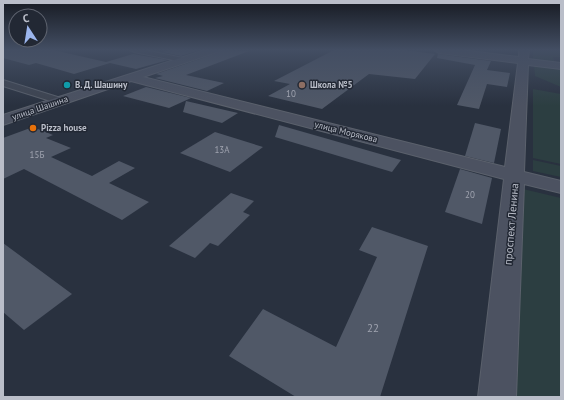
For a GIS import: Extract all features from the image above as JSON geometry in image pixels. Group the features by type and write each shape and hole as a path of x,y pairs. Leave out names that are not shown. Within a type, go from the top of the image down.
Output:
{"main road":[{"name":"улица Шашина","path":"3,120 158,69"},
{"name":"проспект Ленина","path":"497,397 522,69"},
{"name":"улица Морякова","path":"131,78 561,187"}],"street":[{"path":"3,83 60,101"}],"shaded area":[{"path":"534,69 561,69 561,87 535,76"},
{"path":"533,89 561,94 561,164 533,158"},
{"path":"533,160 561,166 561,177 533,171"},
{"path":"523,189 561,198 561,397 510,397"}],"building":[{"path":"56,69 91,69 74,74"},
{"path":"171,69 203,69 186,75 224,83 207,91 155,78 163,76 156,74"},
{"path":"298,69 423,69 415,79 369,74 322,109 268,96 290,84 274,81"},
{"path":"473,69 488,69 487,70 510,73 507,87 487,84 479,109 457,105"},
{"path":"146,87 191,98 169,108 123,96"},
{"path":"186,101 238,113 222,123 183,112"},
{"path":"475,123 501,129 494,163 465,156"},
{"path":"279,125 401,160 392,172 275,137"},
{"path":"33,127 53,135 46,138 71,148 51,157 92,176 119,161 135,168 109,183 149,202 122,220 24,169 3,179 3,138"},
{"path":"215,132 263,147 230,172 180,153"},
{"path":"460,169 492,178 482,224 445,212"},
{"path":"231,193 254,201 243,212 250,215 218,246 210,243 195,258 169,246"},
{"path":"372,227 428,246 380,397 296,397 229,356 263,309 336,347 377,257 359,250"},
{"path":"3,243 72,294 24,330 3,312"}],"place":[{"name":"В. Д. Шашину","path":"67,85"},
{"name":"Школа №5","path":"302,85"},
{"name":"Pizza house","path":"33,128"}]}
